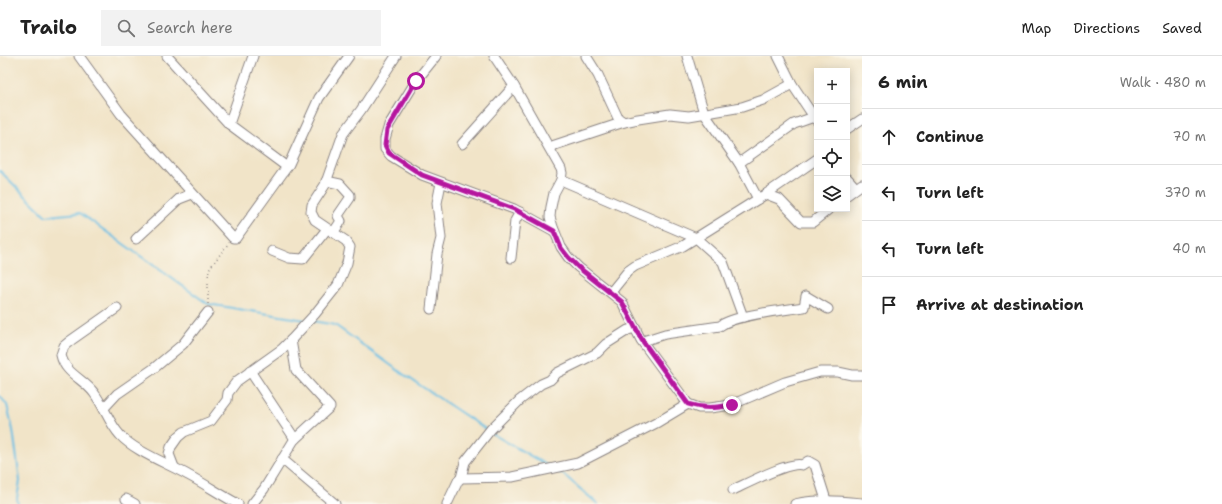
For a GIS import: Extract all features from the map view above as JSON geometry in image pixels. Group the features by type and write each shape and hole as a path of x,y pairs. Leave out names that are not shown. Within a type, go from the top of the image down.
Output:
{"street":[{"path":"79,56 121,114 232,238 236,238 287,167 313,107 349,56"},
{"path":"167,56 229,124 287,167"},
{"path":"229,124 253,56"},
{"path":"174,467 169,454 171,447 178,437 184,432 211,421 227,400 228,393 234,385 250,371 282,349 315,314 338,285 344,273 350,247 346,241 316,220 311,212 312,205 322,190 342,134 361,110 396,56"},
{"path":"494,56 514,86 561,169 561,180 554,193 550,217 561,248 578,267 622,302 643,342 688,404 699,408 732,405 786,382 820,372 838,372 852,375 862,375"},
{"path":"687,56 704,113 739,163 758,199"},
{"path":"778,56 792,84 814,117"},
{"path":"590,57 590,64 598,75 618,118 624,122"},
{"path":"430,58 389,125 386,134 385,149 391,156 422,175 520,212 554,231"},
{"path":"549,147 624,122 665,115 689,116 742,107 754,103 792,84"},
{"path":"462,144 514,86"},
{"path":"739,163 794,124 814,119"},
{"path":"850,127 862,119"},
{"path":"611,292 628,271 635,266 683,246 766,194 814,161"},
{"path":"272,251 289,258 303,258 341,221 338,216 350,198 350,195 340,184 326,180"},
{"path":"561,180 696,238 723,262 743,317"},
{"path":"850,180 859,186 850,193"},
{"path":"431,309 437,254 441,238 437,203 441,183"},
{"path":"136,239 179,199 192,194"},
{"path":"766,194 779,199 801,222 813,222 825,212"},
{"path":"512,258 515,221 520,212"},
{"path":"643,342 665,334 720,326 723,323 743,317 804,307 806,296 828,309"},
{"path":"117,308 64,346 61,355 62,360 68,370 94,392 117,431 125,440 238,504"},
{"path":"104,408 117,394 153,369 183,344 208,310"},
{"path":"447,504 458,481 462,478 465,462 491,429 520,400 541,384 550,380 557,373 597,353 606,344 628,330 636,328"},
{"path":"252,504 264,489 295,439 330,407 296,370 291,340"},
{"path":"250,371 295,439"},
{"path":"462,478 512,477 578,463 658,422 688,404"},
{"path":"282,458 335,504"},
{"path":"733,490 775,471 797,463 802,465 808,461 815,465 820,501"},
{"path":"126,499 135,504"},
{"path":"795,504 810,501 862,503"}],"path":[{"path":"208,310 209,269 232,238"}],"waterway":[{"path":"0,171 46,216 80,213 208,304 305,320"},
{"path":"313,321 335,325 403,374 487,430"},
{"path":"0,396 7,405 13,430 20,481 17,498 18,504"},
{"path":"491,433 548,466"},
{"path":"557,471 564,475 598,504"}],"route":[{"path":"416,81 387,130 385,149 391,156 422,175 514,209 554,231 561,248 568,257 578,267 622,302 642,340 688,404 699,408 732,405"}]}
